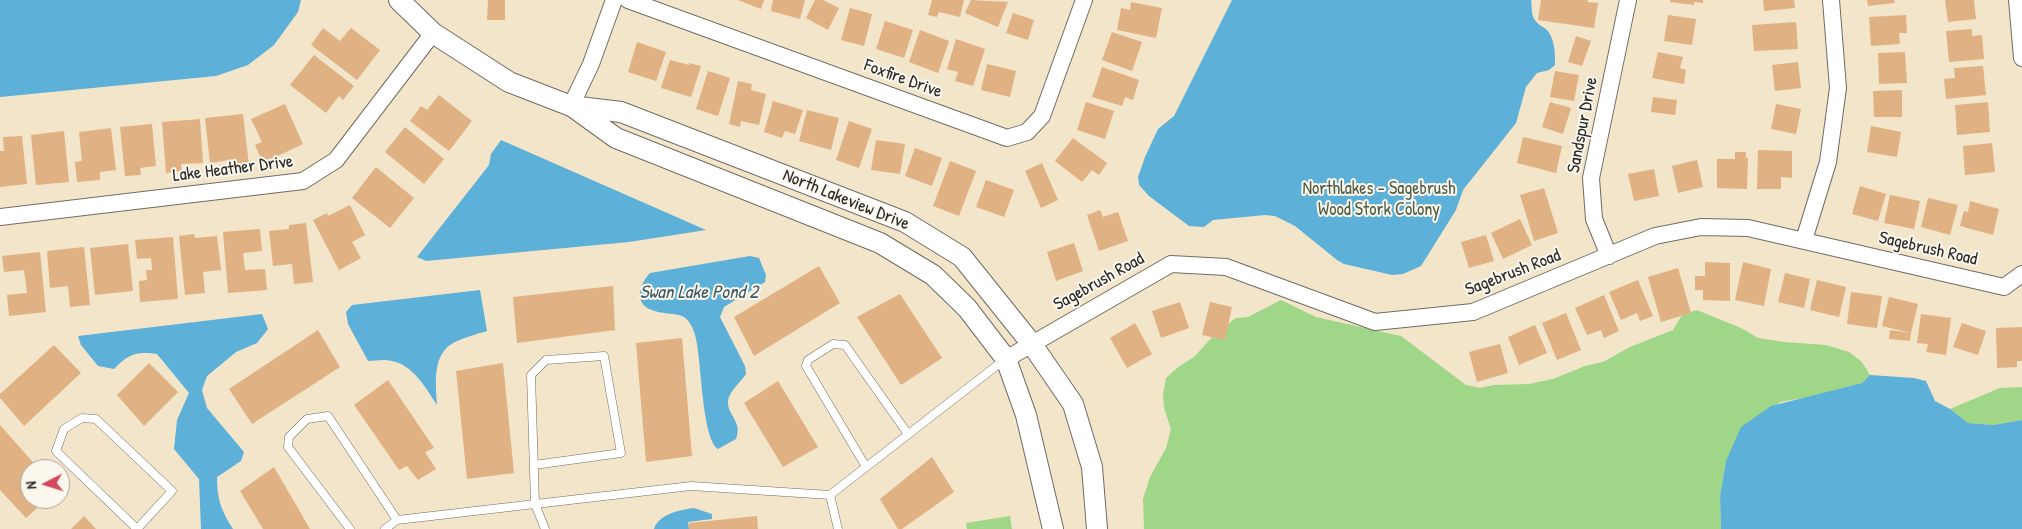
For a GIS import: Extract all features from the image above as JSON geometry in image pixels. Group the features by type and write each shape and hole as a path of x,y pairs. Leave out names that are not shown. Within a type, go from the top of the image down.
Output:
{"street":[{"name":"North Lakeview Drive","path":"399,0 433,33 509,82 571,106 616,138 880,243 933,275 967,308 1006,358 1026,415 1053,529"},
{"path":"571,106 591,64 614,0"},
{"name":"Foxfire Drive","path":"628,0 1007,138 1028,132 1042,116 1084,0"},
{"name":"Sandspur Drive","path":"1609,256 1594,219 1591,178 1628,0"},
{"path":"1804,240 1828,162 1838,88 1831,0"},
{"path":"2017,0 2022,58"},
{"name":"Lake Heather Drive","path":"0,217 303,181 336,160 433,33"},
{"name":"North Lakeview Drive","path":"571,106 621,112 905,222 962,257 1031,343 1073,404 1092,467 1097,529"},
{"path":"801,210 811,186"},
{"name":"Sagebrush Road","path":"1006,358 1171,264 1226,267 1375,322 1473,312 1655,236 1701,227 1748,228 2004,287 2022,274"}],"lane":[{"path":"866,467 806,366 808,360 833,344 846,344 908,434"},
{"path":"534,464 621,453 604,356 546,360 532,375 534,464 536,504 545,529"},
{"path":"385,529 397,520 691,486 830,495 1006,358"},
{"path":"350,529 288,448 289,437 307,419 328,416 397,520"},
{"path":"82,418 96,419 172,492 137,529 56,450 64,429 82,418"},
{"path":"830,495 838,529"}],"green space":[{"path":"1281,300 1316,317 1401,336 1466,385 1480,388 1494,385 1529,384 1553,379 1585,366 1603,362 1630,347 1673,330 1682,315 1697,310 1741,328 1758,338 1826,345 1849,352 1862,362 1870,375 1862,383 1780,402 1726,461 1720,496 1721,529 1144,529 1143,499 1150,477 1166,448 1171,429 1164,408 1163,395 1166,378 1194,357 1215,334 1236,318 1248,317"},
{"path":"2022,387 2022,420 1993,425 1968,423 1950,409 2000,388"},
{"path":"1010,516 1012,529 967,529 966,523"}],"water":[{"path":"0,0 301,0 298,12 274,45 248,65 216,76 0,97"},
{"path":"1232,0 1531,0 1534,18 1547,30 1552,38 1555,65 1549,70 1537,73 1526,87 1516,123 1463,190 1456,210 1421,266 1403,274 1392,275 1344,264 1295,226 1275,216 1265,215 1213,220 1204,227 1189,226 1149,196 1139,185 1138,177 1158,129 1174,116"},
{"path":"501,140 706,230 629,242 426,261 417,257 489,165 491,154"},
{"name":"Swan Lake Pond 2","path":"750,256 759,258 766,275 765,282 724,307 720,317 745,366 746,374 733,390 728,401 728,406 738,428 736,439 718,449 712,442 708,429 697,346 692,327 687,319 682,316 659,312 646,307 642,303 640,293 643,282 650,273"},
{"path":"480,290 487,331 458,341 444,351 440,357 436,373 437,405 413,372 400,363 389,360 368,361 348,324 346,312 352,305"},
{"path":"262,314 268,329 257,343 236,352 207,376 202,390 207,408 244,452 241,461 217,477 221,504 225,516 233,529 201,529 199,479 174,449 177,420 189,393 157,354 138,353 128,357 114,369 98,366 81,345 78,336"},
{"path":"1870,375 1914,378 1926,381 1935,401 1950,409 1968,423 1993,425 2022,420 2022,529 1721,529 1720,496 1726,461 1741,427 1771,406 1862,383"},
{"path":"694,508 712,514 712,519 688,522 689,529 654,529 665,516"}],"building":[{"path":"488,0 505,0 505,20 487,20"},
{"path":"738,0 764,0 761,9"},
{"path":"773,0 805,0 800,19 771,11"},
{"path":"815,0 823,0 839,8 828,30 806,18"},
{"path":"932,0 964,0 960,17 939,12 937,17 928,15"},
{"path":"971,0 1008,2 998,27 965,13"},
{"path":"1541,0 1588,0 1587,2 1598,3 1594,28 1538,20"},
{"path":"1670,0 1703,0 1703,3 1694,2 1694,5 1670,2"},
{"path":"1763,0 1794,0 1795,8 1764,11"},
{"path":"1867,0 1894,0 1895,3 1868,6"},
{"path":"1945,0 1974,0 1976,19 1948,22"},
{"path":"1131,2 1162,8 1156,38 1117,30 1121,8 1130,10"},
{"path":"850,8 872,14 864,46 841,40"},
{"path":"1013,13 1034,20 1028,40 1006,33"},
{"path":"1668,15 1696,19 1692,45 1664,41"},
{"path":"1906,15 1907,33 1899,33 1900,44 1871,46 1869,17"},
{"path":"885,21 913,30 904,58 876,49"},
{"path":"1796,22 1798,49 1754,51 1752,25"},
{"path":"323,28 340,41 351,28 380,50 357,80 311,45"},
{"path":"1972,29 1972,36 1982,35 1984,59 1949,62 1946,31"},
{"path":"920,30 949,41 938,73 909,62"},
{"path":"1112,32 1142,42 1132,71 1102,60"},
{"path":"1576,36 1591,41 1582,66 1568,62"},
{"path":"956,39 985,49 973,86 955,81 958,72 947,69"},
{"path":"637,42 666,52 656,81 628,72"},
{"path":"1658,52 1683,57 1680,68 1686,70 1684,84 1652,78"},
{"path":"1905,52 1907,83 1879,84 1878,53"},
{"path":"314,55 354,86 343,100 339,96 326,113 290,85"},
{"path":"670,60 701,66 691,97 661,88"},
{"path":"1798,62 1801,88 1775,91 1772,65"},
{"path":"987,64 1016,71 1010,97 981,90"},
{"path":"1983,66 1986,95 1946,99 1944,79 1955,78 1954,68"},
{"path":"1102,67 1139,80 1133,100 1125,97 1122,106 1092,97"},
{"path":"708,71 730,78 718,116 696,109"},
{"path":"1555,71 1579,75 1574,101 1550,97"},
{"path":"738,81 752,84 751,90 766,94 759,125 741,121 740,127 729,124"},
{"path":"1902,90 1902,117 1874,117 1873,91"},
{"path":"439,95 472,121 449,151 410,121 421,106 427,110"},
{"path":"1653,97 1677,100 1675,115 1651,112"},
{"path":"773,101 803,110 795,134 785,131 782,138 764,132"},
{"path":"1086,102 1114,111 1105,139 1077,130"},
{"path":"1550,102 1571,108 1563,134 1542,127"},
{"path":"1988,102 1990,132 1957,135 1955,105"},
{"path":"285,104 303,144 263,163 255,145 262,142 251,119"},
{"path":"1776,104 1801,109 1796,134 1771,129"},
{"path":"807,110 839,118 831,150 799,141"},
{"path":"243,114 249,165 230,167 229,160 210,163 205,118"},
{"path":"200,119 203,163 181,164 182,171 166,173 162,122"},
{"path":"849,121 872,129 859,168 836,160"},
{"path":"152,124 156,166 140,168 141,175 125,176 120,127"},
{"path":"1871,126 1901,132 1897,157 1867,152"},
{"path":"405,127 444,159 424,184 385,152"},
{"path":"111,128 116,170 100,172 100,180 77,182 75,162 82,161 79,132"},
{"path":"64,131 69,182 36,185 31,135"},
{"path":"22,136 27,184 0,187 0,151 4,151 3,137"},
{"path":"1523,137 1562,146 1556,173 1517,163"},
{"path":"1073,138 1107,163 1099,175 1092,170 1082,182 1055,161"},
{"path":"876,140 905,144 900,174 871,170"},
{"path":"1992,143 1995,172 1965,175 1963,146"},
{"path":"915,148 942,158 932,186 905,176"},
{"path":"1758,150 1792,151 1792,178 1781,177 1781,189 1757,189"},
{"path":"1735,152 1746,152 1746,158 1748,158 1747,189 1717,188 1717,159 1735,159"},
{"path":"1697,160 1703,187 1678,193 1672,166"},
{"path":"950,161 976,171 959,216 933,206"},
{"path":"1042,163 1058,200 1041,208 1025,171"},
{"path":"376,167 414,198 390,228 352,198"},
{"path":"1654,169 1659,196 1634,201 1628,174"},
{"path":"986,180 1014,190 1004,217 976,207"},
{"path":"1860,186 1886,194 1878,221 1852,214"},
{"path":"1544,188 1558,233 1534,241 1520,195"},
{"path":"1890,195 1920,201 1914,229 1884,223"},
{"path":"1928,198 1958,205 1950,235 1921,227"},
{"path":"1970,201 1999,209 1993,235 1960,226 1964,211 1968,212"},
{"path":"350,205 365,235 352,242 361,258 339,270 313,220 327,213 328,216"},
{"path":"1100,210 1103,217 1118,212 1128,241 1099,251 1087,215"},
{"path":"1520,219 1532,245 1503,259 1491,233"},
{"path":"306,223 313,282 294,284 292,264 273,266 269,231 289,229 289,225"},
{"path":"260,229 262,251 243,253 245,270 265,269 267,290 228,293 223,232"},
{"path":"194,234 195,238 217,236 221,270 203,272 205,293 185,295 179,236"},
{"path":"1486,235 1494,261 1469,268 1461,242"},
{"path":"173,237 178,299 140,302 139,281 147,280 146,270 152,270 151,258 137,259 135,240"},
{"path":"1074,243 1083,271 1056,281 1047,252"},
{"path":"128,244 133,291 95,295 90,248"},
{"path":"84,247 90,305 70,307 68,286 50,288 47,251"},
{"path":"40,252 46,312 9,316 7,295 27,293 24,270 4,272 2,256"},
{"path":"1705,262 1730,263 1730,301 1703,300 1703,290 1695,290 1695,276 1705,276"},
{"path":"1743,262 1771,269 1764,306 1735,300"},
{"path":"819,266 840,303 754,356 734,317"},
{"path":"1678,268 1691,313 1661,322 1648,277"},
{"path":"1785,273 1810,279 1804,308 1778,302"},
{"path":"1638,280 1653,316 1640,321 1637,313 1621,320 1609,292"},
{"path":"1817,280 1846,287 1839,317 1810,310"},
{"path":"613,286 615,330 517,343 513,297"},
{"path":"1851,292 1882,296 1877,328 1847,324"},
{"path":"900,294 942,358 901,385 857,317"},
{"path":"1604,295 1619,331 1604,338 1601,330 1587,335 1575,308"},
{"path":"1889,297 1918,304 1911,333 1882,326"},
{"path":"1180,302 1189,328 1161,338 1152,311"},
{"path":"1210,302 1232,307 1225,340 1202,335"},
{"path":"1566,313 1581,350 1557,360 1542,323"},
{"path":"1921,314 1951,318 1946,355 1926,352 1928,344 1917,343"},
{"path":"1135,323 1152,354 1127,368 1110,338"},
{"path":"1962,323 1986,331 1978,355 1953,347"},
{"path":"1535,325 1547,353 1519,365 1508,337"},
{"path":"2022,327 2022,361 2017,361 2017,367 1997,368 1996,328"},
{"path":"318,330 340,367 252,424 229,389"},
{"path":"1890,330 1911,333 1910,341 1889,339"},
{"path":"682,338 692,456 646,462 636,343"},
{"path":"1500,344 1508,373 1477,382 1469,352"},
{"path":"54,345 81,373 24,426 0,398 0,394"},
{"path":"149,363 178,392 144,426 117,395"},
{"path":"503,363 514,473 467,479 456,371"},
{"path":"388,380 434,448 425,452 436,469 418,480 407,466 399,470 354,405"},
{"path":"778,381 818,447 783,467 744,403"},
{"path":"0,425 30,459 20,459 20,509 36,509 26,518 0,490"},
{"path":"932,457 954,492 902,529 898,529 880,499"},
{"path":"274,467 310,529 263,529 240,491"},
{"path":"84,516 96,529 71,529"},
{"path":"757,516 758,529 689,529 689,523"}],"park label":[{"name":"Northlakes - Sagebrush Wood Stork Colony","path":"1379,199"}]}
